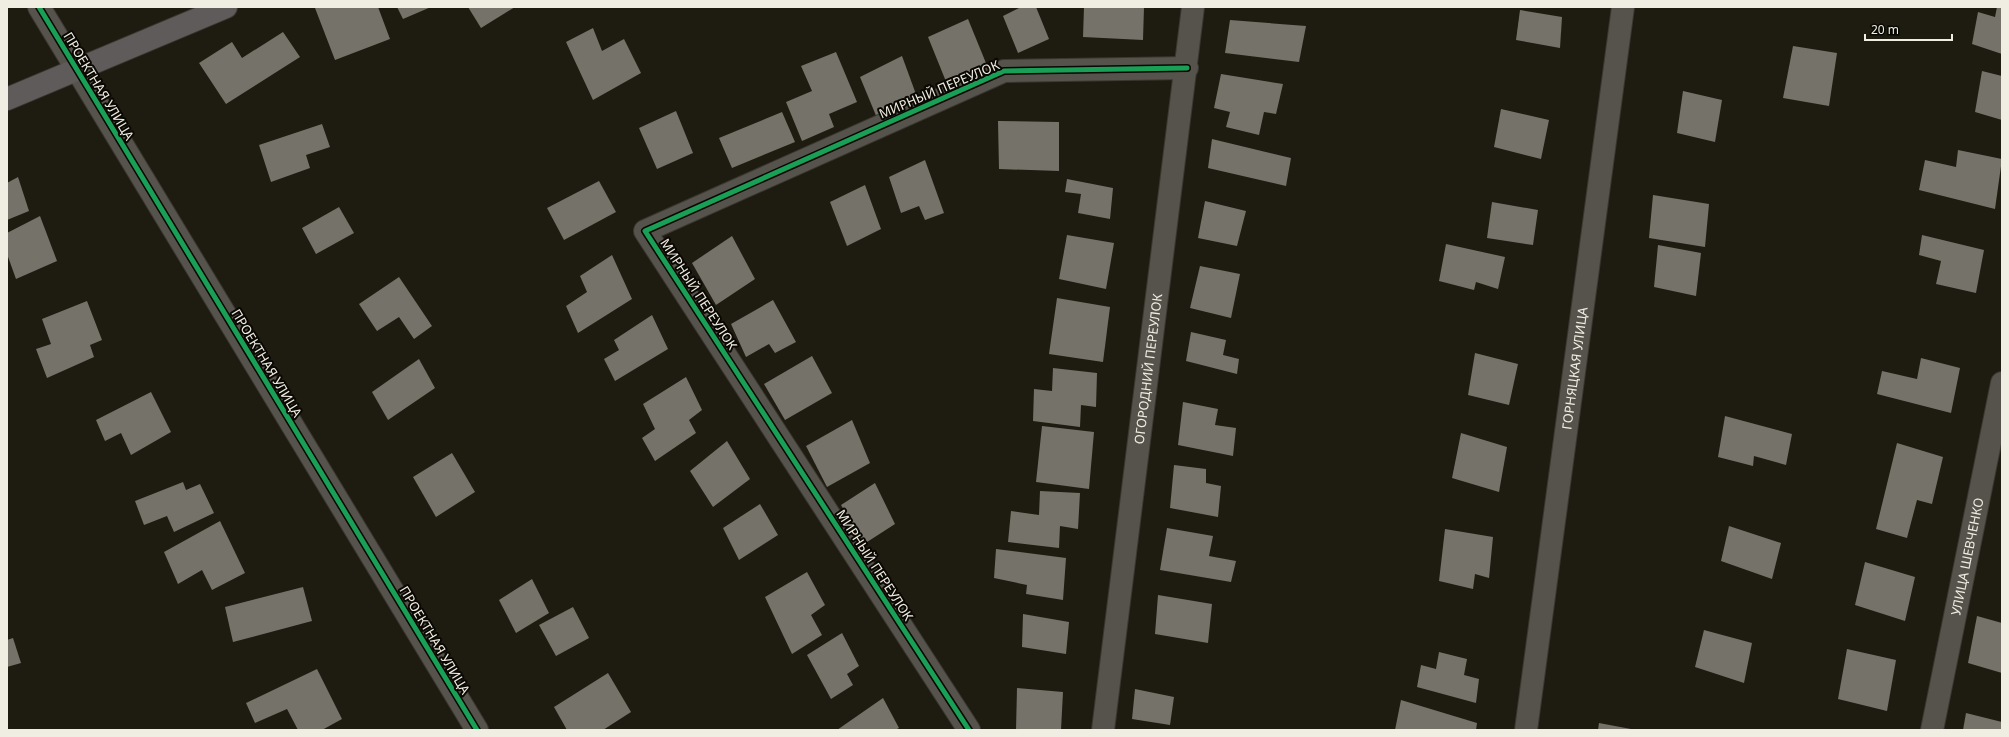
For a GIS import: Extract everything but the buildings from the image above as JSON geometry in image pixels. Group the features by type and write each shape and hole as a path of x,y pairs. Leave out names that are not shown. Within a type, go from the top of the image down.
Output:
{"main road":[{"path":"7,99 77,71 226,7"}],"street":[{"name":"ПРОЕКТНАЯ УЛИЦА","path":"39,7 477,730"},
{"name":"ОГОРОДНИЙ ПЕРЕУЛОК","path":"1103,730 1187,68 1193,7"},
{"name":"ГОРНЯЦКАЯ УЛИЦА","path":"1526,730 1623,7"},
{"name":"МИРНЫЙ ПЕРЕУЛОК","path":"969,730 645,231 1004,71 1187,68"},
{"name":"УЛИЦА ШЕВЧЕНКО","path":"1932,730 2002,383"}],"cycle path":[{"path":"39,7 477,730"},
{"path":"969,730 645,231 1004,71 1187,68"}]}
